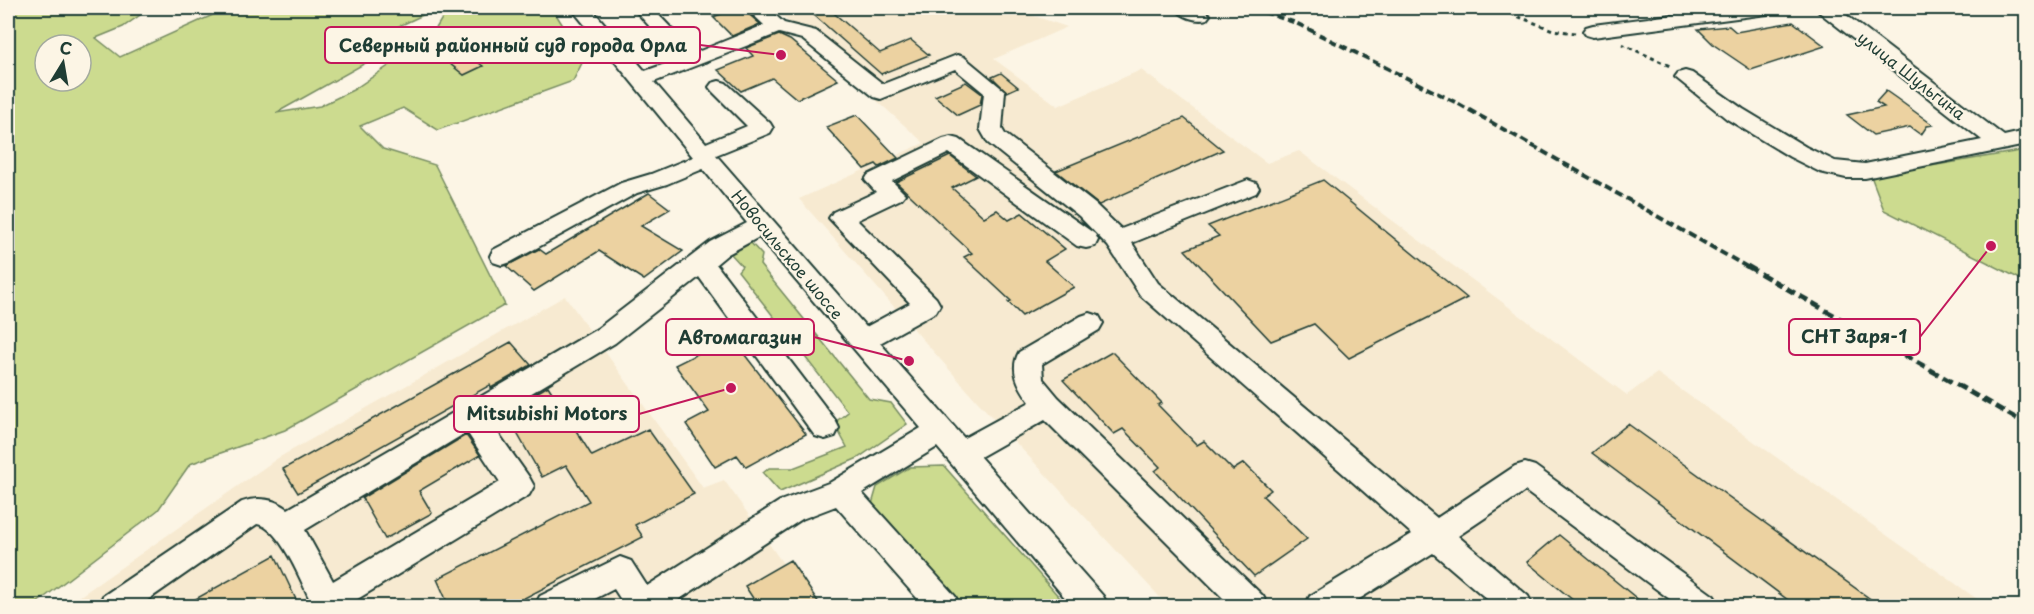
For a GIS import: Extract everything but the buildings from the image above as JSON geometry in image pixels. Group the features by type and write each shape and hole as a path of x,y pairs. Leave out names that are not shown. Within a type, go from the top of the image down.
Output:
{"street":[{"name":"Новосильское шоссе","path":"581,8 762,225 1092,606"},
{"path":"646,8 692,61"},
{"path":"757,8 777,27 809,35 881,93 957,60 995,91 991,129 996,138 1087,210 1117,240 1149,289 1517,606"},
{"path":"1593,31 1767,8"},
{"name":"улица Шульгина","path":"1826,8 1998,142"},
{"path":"641,80 777,27"},
{"path":"1684,77 1735,114 1798,152 1828,167 1846,171 1865,171 2026,138"},
{"path":"502,256 629,188 659,178 762,128 719,87"},
{"path":"862,341 927,305 841,218 892,194 876,180 951,144 1086,240"},
{"path":"1117,240 1248,188"},
{"path":"287,525 606,336 719,248 762,225"},
{"path":"701,262 825,428"},
{"path":"1090,323 1028,359 1030,382 1048,405 1252,606"},
{"path":"960,454 1048,405"},
{"path":"114,606 253,511 271,513 287,525 328,604 519,486 470,415"},
{"path":"550,606 620,571 643,606 791,510 841,490 940,431"},
{"path":"1321,606 1436,535 1525,475 1703,606"},
{"path":"841,490 944,606"}],"shaded area":[{"path":"785,8 1010,8 1067,27 994,59 1058,106 1141,70 1267,163 1299,151 1627,395 1657,373 1987,606 1168,606 977,401 799,199 924,143 777,11"},
{"path":"565,296 703,488 724,480 813,606 66,606 278,458"}],"green space":[{"path":"8,8 150,8 123,27 96,38 120,57 226,9 199,12 191,8 438,8 354,47 371,60 276,113 320,106 353,90 431,37 448,8 552,8 584,59 573,81 438,130 403,108 360,126 383,149 435,165 505,305 285,430 190,464 158,510 33,606 8,606"},
{"path":"2026,150 2026,282 1884,210 1871,176"},
{"path":"751,243 762,255 760,265 869,399 891,403 907,424 858,458 780,492 763,473 769,468 793,468 847,447 834,423 848,412 738,271 742,266 731,254"},
{"path":"944,466 1067,606 959,606 870,511 877,487 910,467"}],"railway":[{"path":"1252,8 1296,23 1457,103 1749,268"},
{"path":"1747,266 2026,424"}],"place":[{"name":"Северный районный суд города Орла","path":"781,55"},
{"name":"СНТ Заря-1","path":"1991,246"},
{"name":"Автомагазин","path":"909,361"},
{"name":"Mitsubishi Motors","path":"731,388"}]}
